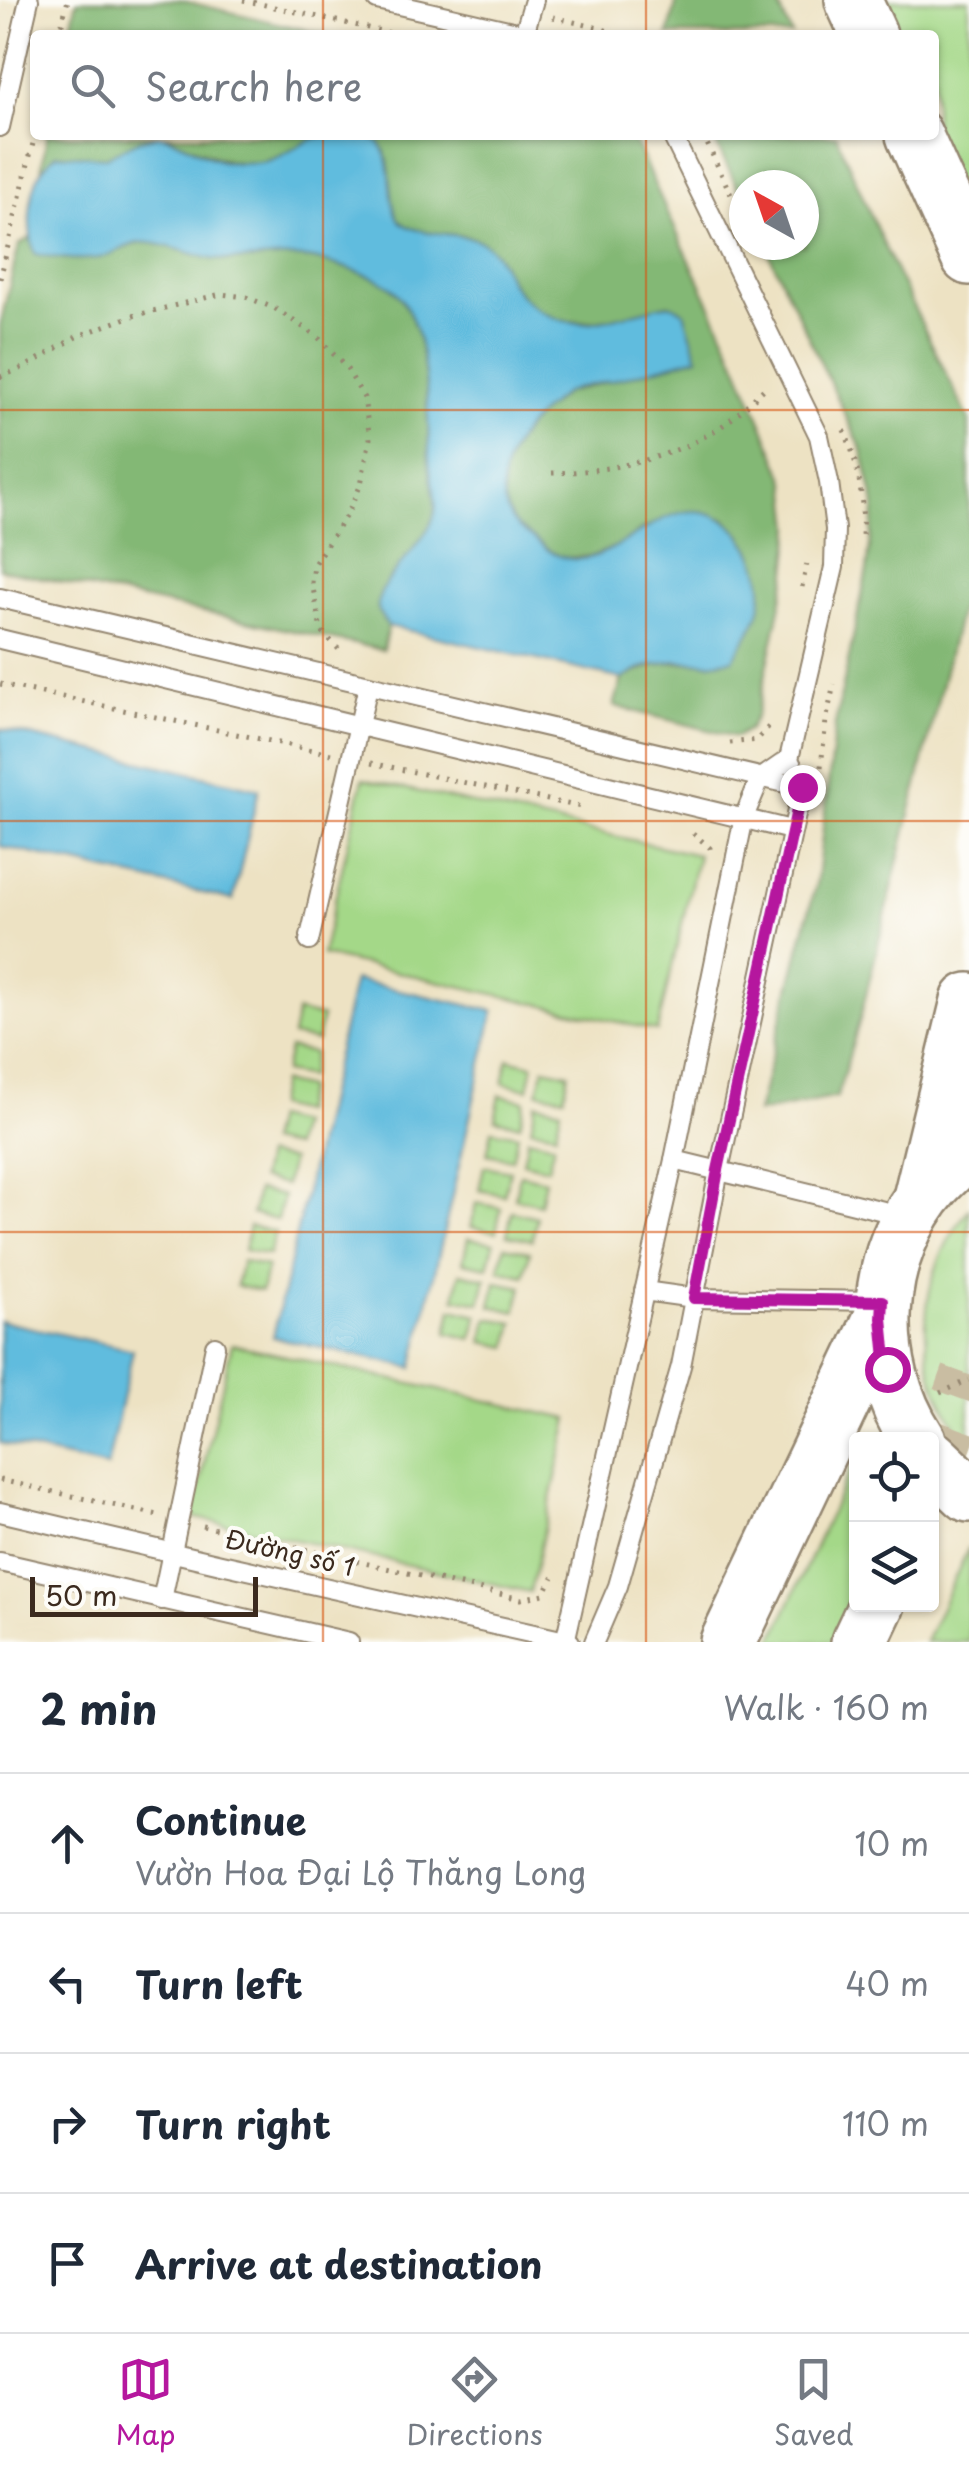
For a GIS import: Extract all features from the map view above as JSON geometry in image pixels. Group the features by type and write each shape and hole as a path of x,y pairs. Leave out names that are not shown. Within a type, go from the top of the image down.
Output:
{"main road":[{"path":"853,0 867,30"},
{"path":"916,140 969,258"},
{"path":"728,1642 882,1310 892,1258 915,1208 969,1002"},
{"path":"915,1208 956,1159 969,1151"},
{"path":"882,1310 887,1369 903,1417 913,1432"},
{"path":"939,1466 969,1494"},
{"path":"859,1642 873,1612"}],"lane":[{"path":"0,127 29,0"},
{"path":"377,0 509,30"},
{"path":"528,30 534,0"},
{"path":"594,1642 618,1586 681,1366 718,1170 802,787 789,759 834,567 830,482 819,436 674,140"},
{"path":"0,598 802,787"},
{"path":"0,640 791,830"},
{"path":"309,941 368,686"},
{"path":"567,1642 674,1160 744,817 760,779 789,759"},
{"path":"674,1160 915,1208"},
{"path":"644,1291 882,1310"},
{"path":"162,1600 215,1346"},
{"name":"Đường số 1","path":"0,1512 567,1642"},
{"path":"0,1562 349,1642"}],"path":[{"path":"60,30 68,0"},
{"path":"243,0 378,30"},
{"path":"0,279 34,140"},
{"path":"704,140 729,190"},
{"path":"0,377 78,336 222,294 274,308 318,337 347,370 364,398 370,440 361,484 349,511 314,564 312,583 321,630 346,656"},
{"path":"552,473 589,472 659,456 719,428 767,386"},
{"path":"800,594 808,558"},
{"path":"734,744 758,740 772,722"},
{"path":"0,1480 521,1600 544,1594 553,1577"}],"green space":[{"path":"77,0 180,0 306,30 70,30"},
{"path":"677,0 776,0 790,30 669,30"},
{"path":"866,0 969,0 969,218 936,140 939,30 881,30"},
{"path":"46,140 147,140 105,157 63,161 41,171"},
{"path":"176,140 311,140 255,163 215,157"},
{"path":"374,140 634,140 729,345 787,483 792,527 786,581 757,714 749,729 736,737 614,706 622,679 634,673 665,664 710,663 753,554 724,518 644,528 622,544 593,556 564,558 513,523 504,503 502,480 506,458 530,422 565,393 698,357 669,304 589,322 552,317 518,291 494,252 482,242 418,230 401,222 391,202 385,151"},
{"path":"714,140 838,140 890,259 969,420 969,572 860,1019 837,1097 757,1113 817,880 835,725 867,570 875,505 862,450 772,260 819,260 819,170 729,170"},
{"path":"30,238 35,254 69,259 95,258 146,243 212,259 318,260 377,279 398,295 410,314 423,362 435,511 424,535 379,597 378,610 388,626 383,650 0,569 0,326 19,245"},
{"path":"363,779 698,855 657,1031 322,955"},
{"path":"297,1012 322,1017 317,1041 292,1036"},
{"path":"289,1048 314,1053 309,1077 284,1072"},
{"path":"508,1059 533,1065 528,1089 503,1083"},
{"path":"544,1068 569,1073 564,1097 538,1092"},
{"path":"281,1082 307,1088 301,1112 276,1106"},
{"path":"500,1095 525,1101 520,1125 495,1119"},
{"path":"536,1103 561,1109 556,1133 531,1128"},
{"path":"274,1118 299,1124 293,1147 268,1142"},
{"path":"492,1130 518,1135 512,1159 487,1154"},
{"path":"528,1138 554,1144 548,1168 523,1162"},
{"path":"265,1155 291,1160 285,1185 260,1179"},
{"path":"484,1166 510,1171 504,1195 479,1190"},
{"path":"520,1174 545,1180 540,1204 515,1198"},
{"path":"257,1190 283,1196 277,1220 252,1214"},
{"path":"476,1203 501,1208 496,1232 471,1227"},
{"path":"969,1209 969,1444 936,1387 926,1327 937,1266"},
{"path":"512,1211 537,1217 532,1240 507,1235"},
{"path":"249,1226 275,1232 269,1255 244,1250"},
{"path":"468,1238 494,1243 488,1267 463,1262"},
{"path":"505,1246 530,1252 524,1276 499,1270"},
{"path":"242,1261 267,1267 261,1291 236,1286"},
{"path":"460,1273 486,1279 480,1303 455,1298"},
{"path":"496,1282 522,1287 516,1312 491,1306"},
{"path":"452,1309 478,1315 472,1339 447,1333"},
{"path":"488,1318 514,1323 508,1347 483,1342"},
{"path":"232,1344 569,1419 530,1592 192,1517"},
{"path":"849,1472 849,1612 853,1612 844,1642 772,1642"},
{"path":"969,1547 969,1642 925,1642"}],"water":[{"path":"140,140 174,140 220,160 263,162 312,140 375,140 384,149 394,207 403,224 482,242 497,255 516,289 541,311 578,323 665,305 684,312 698,357 563,394 536,418 516,444 508,458 502,489 517,526 553,553 577,559 610,549 677,514 710,513 724,520 747,543 760,573 762,589 756,619 733,659 710,663 676,661 645,667 622,679 388,626 378,610 379,597 424,535 435,511 423,362 410,314 398,295 383,282 318,260 212,259 146,243 95,258 35,254 31,203 41,171 56,154 106,157"},
{"path":"0,729 259,789 233,900 0,846"},
{"path":"354,980 494,1011 413,1368 273,1337"},
{"path":"0,1321 133,1350 107,1467 0,1443"}],"tunnel":[{"path":"939,1458 969,1375"}],"route":[{"path":"802,787 694,1298 883,1301 887,1369"}]}
